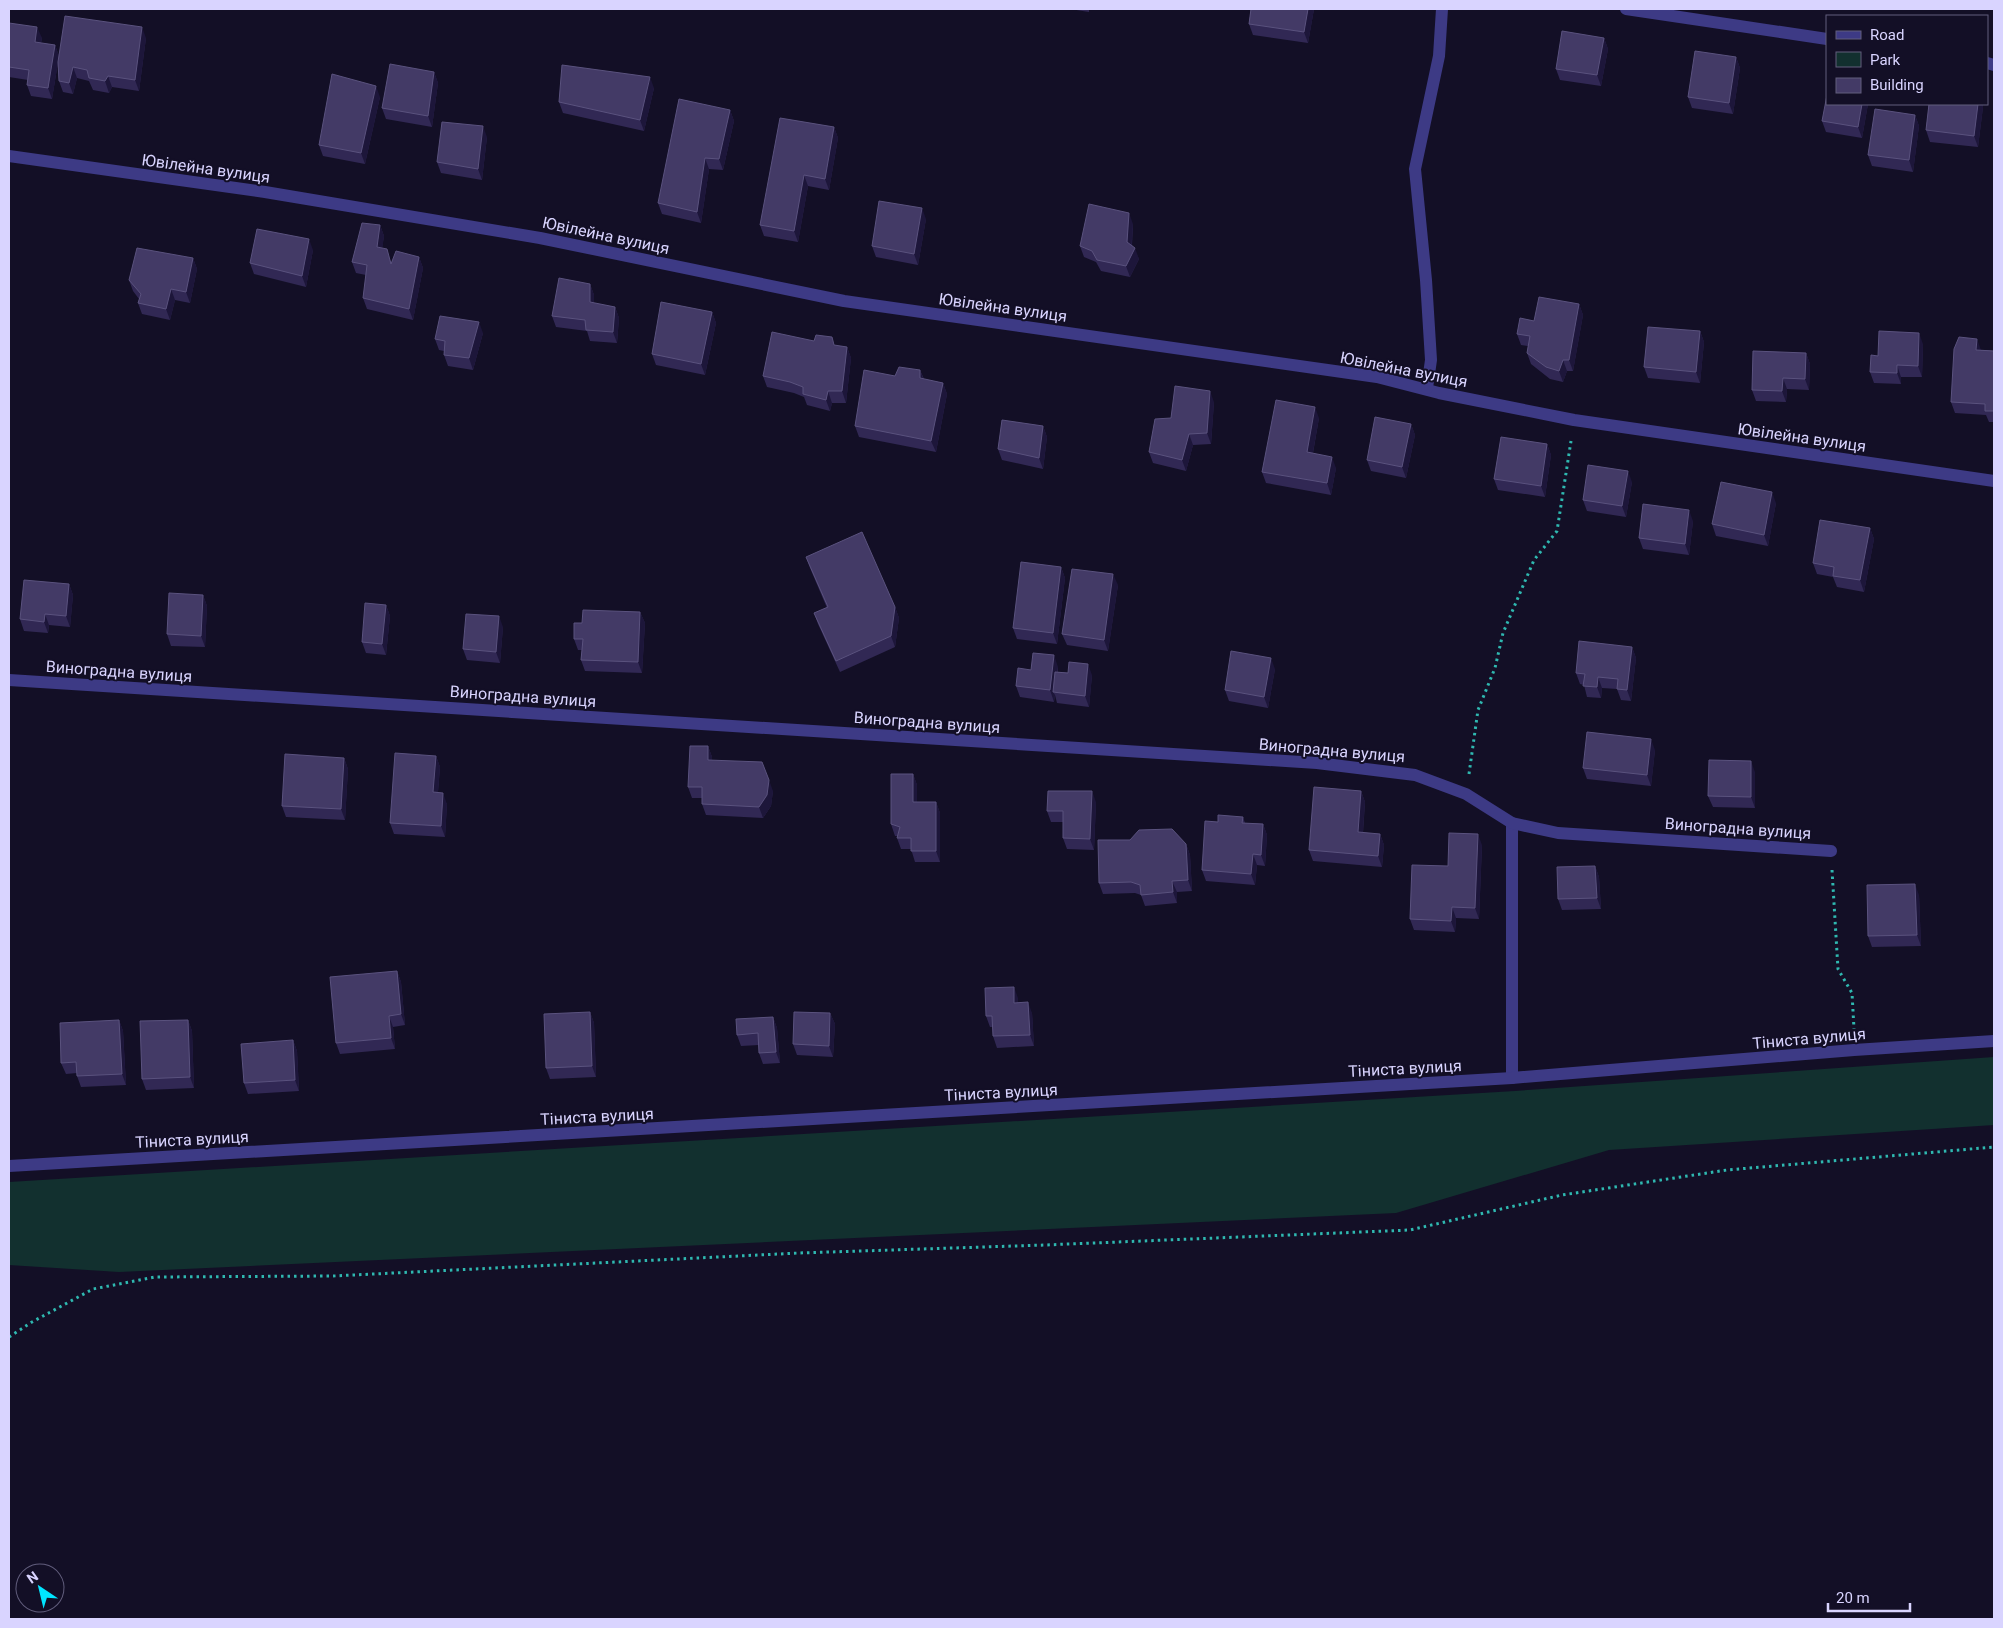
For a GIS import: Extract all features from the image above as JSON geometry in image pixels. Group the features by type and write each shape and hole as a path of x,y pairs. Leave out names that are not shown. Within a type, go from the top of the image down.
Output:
{"street":[{"path":"1427,388 1431,360 1426,280 1415,170 1438,56 1442,9"},
{"path":"1626,9 1826,39"},
{"name":"Ювілейна вулиця","path":"9,156 265,192 540,238 844,301 1377,377 1427,388 1439,393 1574,420 1994,481"},
{"name":"Виноградна вулиця","path":"9,680 1317,763 1415,775 1466,794 1512,823 1558,833 1831,851"},
{"path":"1512,823 1512,1078"},
{"name":"Тіниста вулиця","path":"9,1166 1512,1078 1854,1050 1994,1041"}],"path":[{"path":"1466,794 1478,710 1494,668 1503,633 1534,560 1556,531 1574,420"},
{"path":"1831,851 1838,969 1852,993 1854,1050"},
{"path":"9,1337 93,1289 156,1278 333,1276 799,1253 1045,1246 1410,1230 1562,1195 1726,1170 1994,1147"}],"green space":[{"path":"1994,1057 1994,1125 1609,1150 1396,1213 119,1272 9,1265 9,1182 1515,1091"}],"building":[{"path":"1251,9 1308,9 1304,32 1249,24"},
{"path":"65,16 142,27 135,80 108,76 105,81 89,78 87,70 73,67 69,83 59,81 58,62"},
{"path":"9,23 37,27 35,42 55,45 48,88 27,85 29,70 9,67"},
{"path":"1562,31 1604,38 1597,75 1556,69"},
{"path":"1695,51 1736,57 1729,103 1688,97"},
{"path":"390,64 434,72 428,116 382,108"},
{"path":"562,65 650,77 640,120 559,102"},
{"path":"332,74 376,86 361,153 319,145"},
{"path":"679,99 730,110 719,159 705,158 697,212 658,203"},
{"path":"1826,100 1826,105 1862,105 1858,127 1822,121"},
{"path":"1929,105 1978,105 1974,136 1926,130"},
{"path":"1875,109 1915,115 1909,160 1868,155"},
{"path":"780,118 834,127 825,179 804,175 794,231 760,225"},
{"path":"442,122 483,126 478,169 437,162"},
{"path":"879,201 922,208 914,254 872,246"},
{"path":"1089,204 1129,213 1127,242 1135,248 1126,266 1097,260 1092,251 1080,246"},
{"path":"362,223 380,225 377,247 387,249 391,264 396,251 419,257 409,309 363,298 367,265 352,262"},
{"path":"257,229 309,239 302,276 250,263"},
{"path":"137,248 193,258 186,292 171,289 166,309 138,303 141,294 129,280"},
{"path":"559,278 590,284 590,302 615,307 613,332 586,330 585,320 552,316"},
{"path":"1539,297 1579,304 1569,360 1563,360 1559,371 1546,367 1527,353 1530,336 1517,334 1520,318 1534,321"},
{"path":"661,302 712,312 701,364 652,354"},
{"path":"440,316 479,322 469,358 444,355 445,341 435,339"},
{"path":"1648,327 1700,331 1696,372 1644,367"},
{"path":"1879,331 1919,333 1918,366 1897,365 1897,373 1870,372 1871,355 1878,356"},
{"path":"772,332 814,341 816,335 832,337 834,345 847,347 842,391 828,391 826,400 803,394 803,387 790,382 763,376"},
{"path":"1959,337 1977,339 1976,350 1994,351 1994,411 1985,411 1985,404 1951,402 1954,349"},
{"path":"1753,351 1806,353 1805,379 1783,378 1782,391 1752,390"},
{"path":"899,367 920,370 920,378 943,383 931,441 855,426 864,370 895,376"},
{"path":"1175,386 1210,391 1207,433 1189,434 1182,460 1149,452 1155,419 1171,418"},
{"path":"1276,400 1315,407 1307,452 1332,457 1327,483 1262,472"},
{"path":"1375,417 1411,424 1402,467 1367,460"},
{"path":"1002,420 1043,426 1039,458 998,449"},
{"path":"1501,437 1547,444 1541,486 1494,479"},
{"path":"1588,465 1628,471 1622,506 1583,500"},
{"path":"1721,482 1772,492 1764,535 1712,524"},
{"path":"1643,504 1689,510 1685,544 1639,538"},
{"path":"1820,520 1870,528 1860,580 1833,576 1834,567 1813,563"},
{"path":"862,532 895,607 891,636 836,661 814,613 828,607 806,557"},
{"path":"1021,562 1061,567 1053,633 1013,628"},
{"path":"1072,569 1113,574 1104,640 1062,634"},
{"path":"24,580 69,584 66,616 45,614 44,622 20,619"},
{"path":"169,593 203,595 201,636 167,634"},
{"path":"365,603 386,605 382,644 362,642"},
{"path":"583,610 640,612 638,662 581,660 583,639 574,639 574,623 582,623"},
{"path":"466,614 499,616 496,652 463,649"},
{"path":"1579,641 1632,647 1627,690 1617,689 1618,679 1598,677 1597,687 1583,686 1585,674 1576,673"},
{"path":"1231,651 1271,658 1264,697 1225,690"},
{"path":"1033,653 1054,655 1050,690 1016,686 1018,668 1031,670"},
{"path":"1069,662 1088,664 1085,696 1053,692 1055,672 1068,673"},
{"path":"1587,732 1651,739 1647,775 1583,768"},
{"path":"690,746 708,746 708,760 762,762 769,780 767,795 759,807 702,804 702,787 688,787"},
{"path":"395,753 436,756 433,792 443,793 441,826 390,823"},
{"path":"285,754 344,758 341,809 282,806"},
{"path":"1709,760 1751,761 1751,797 1708,796"},
{"path":"891,774 913,774 913,802 936,802 936,851 911,851 911,838 897,838 900,827 891,824"},
{"path":"1314,787 1361,791 1358,832 1380,834 1378,856 1309,850"},
{"path":"1048,791 1092,791 1090,839 1063,838 1063,811 1047,811"},
{"path":"1218,815 1243,817 1242,823 1263,824 1261,855 1253,854 1251,874 1202,870 1205,821 1218,822"},
{"path":"1172,829 1186,844 1188,880 1172,881 1173,892 1141,895 1140,885 1131,882 1099,883 1098,840 1130,840 1139,830"},
{"path":"1449,833 1478,834 1475,908 1452,907 1451,921 1410,919 1412,865 1448,866"},
{"path":"1595,866 1597,898 1558,899 1557,867"},
{"path":"1915,884 1917,935 1868,936 1867,885"},
{"path":"397,971 401,1014 389,1016 391,1038 336,1043 330,977"},
{"path":"1014,987 1014,1003 1028,1002 1030,1035 993,1036 992,1016 986,1016 985,988"},
{"path":"590,1012 592,1066 546,1068 544,1014"},
{"path":"794,1012 830,1013 829,1046 793,1044"},
{"path":"773,1017 776,1052 759,1053 758,1033 737,1035 736,1019"},
{"path":"119,1020 122,1074 77,1076 76,1062 61,1063 60,1023"},
{"path":"188,1020 190,1077 142,1079 140,1021"},
{"path":"293,1040 295,1080 244,1083 241,1044"}]}
